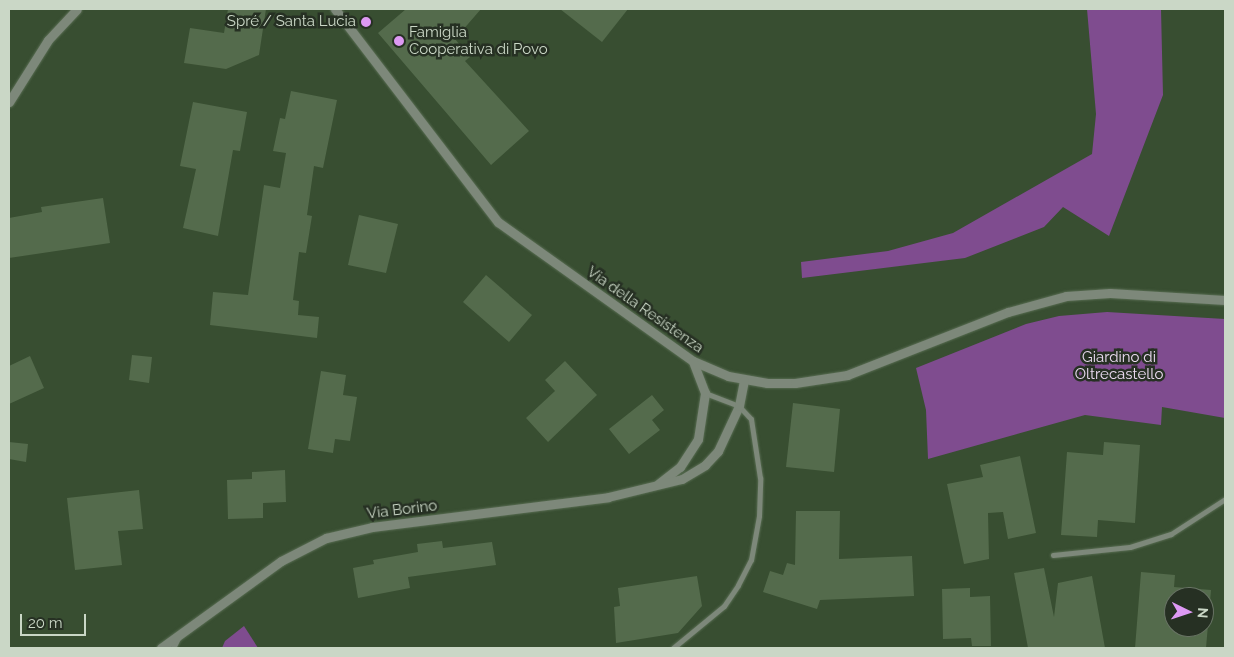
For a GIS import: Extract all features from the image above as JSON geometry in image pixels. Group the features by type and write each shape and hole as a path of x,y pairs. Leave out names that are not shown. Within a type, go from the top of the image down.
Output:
{"street":[{"path":"9,102 48,40 77,9"},
{"name":"Via della Resistenza","path":"335,9 498,222 693,361 744,380 795,383 847,375 1008,312 1066,296 1110,293 1225,300"},
{"name":"Via Borino","path":"655,487 680,467 694,446 702,423 705,393 693,361"},
{"name":"Via Borino","path":"160,648 281,561 326,538 372,527 546,506 655,487 682,479 705,466 727,436 739,406 744,380"},
{"path":"673,648 724,606 751,560 759,516 760,478 750,418 739,406 705,393"},
{"path":"1053,556 1130,547 1171,534 1225,499"},
{"name":"Via Borino","path":"173,648 180,634"}],"green space":[{"path":"1087,9 1161,9 1163,95 1109,236 1063,207 1044,227 965,258 802,278 801,262 888,251 953,233 1092,154 1096,114"},
{"name":"Giardino di Oltrecastello","path":"1107,312 1225,319 1225,418 1162,407 1161,425 1085,415 928,459 926,410 916,368 1026,324 1059,316"},
{"path":"244,626 258,648 222,648 225,641"}],"building":[{"path":"228,9 266,9 259,55 226,69 184,63 190,28 224,33"},
{"path":"406,9 481,9 455,39 470,57 465,61 529,131 491,165 378,33"},
{"path":"560,9 628,9 602,42"},
{"path":"291,91 337,100 323,168 314,166 307,215 312,216 306,253 299,252 293,300 299,301 298,315 319,317 317,338 210,325 213,292 248,295 264,185 280,188 286,153 273,151 280,118 285,119"},
{"path":"193,102 247,112 240,151 233,150 218,236 183,228 196,169 180,166"},
{"path":"103,198 110,243 9,258 9,218 42,212 41,207"},
{"path":"359,215 398,224 386,273 348,265"},
{"path":"486,275 532,315 509,342 463,302"},
{"path":"132,355 152,357 149,383 129,380"},
{"path":"30,356 44,388 9,404 9,366"},
{"path":"565,361 597,395 548,442 526,418 555,391 545,380"},
{"path":"321,371 346,375 343,395 357,397 350,441 335,439 333,453 308,449"},
{"path":"652,395 664,410 652,420 660,430 629,454 609,429"},
{"path":"793,403 840,409 834,472 786,467"},
{"path":"9,442 28,444 26,462 9,459"},
{"path":"1104,442 1140,445 1135,523 1098,520 1097,537 1061,535 1067,452 1103,455"},
{"path":"1020,456 1036,533 1008,539 1003,512 988,513 989,559 964,564 947,484 983,477 980,465"},
{"path":"285,470 286,502 263,503 263,518 228,519 227,480 252,479 252,472"},
{"path":"139,490 143,529 118,531 122,565 75,570 67,498"},
{"path":"796,511 840,511 839,559 912,556 914,596 820,600 817,609 763,592 770,571 783,575 787,563 795,565"},
{"path":"442,541 443,548 492,542 496,565 408,577 410,588 358,598 353,568 374,564 373,560 418,552 417,544"},
{"path":"1044,568 1054,617 1058,583 1092,576 1105,648 1028,648 1014,573"},
{"path":"1141,572 1175,575 1174,587 1164,587 1164,637 1207,637 1206,648 1135,648"},
{"path":"697,576 702,606 678,633 616,643 614,607 620,606 618,588"},
{"path":"970,588 970,597 990,596 991,646 972,646 971,638 943,639 942,589"}],"place":[{"name":"Spré / Santa Lucia","path":"366,22"},
{"name":"Famiglia Cooperativa di Povo","path":"399,41"}]}
